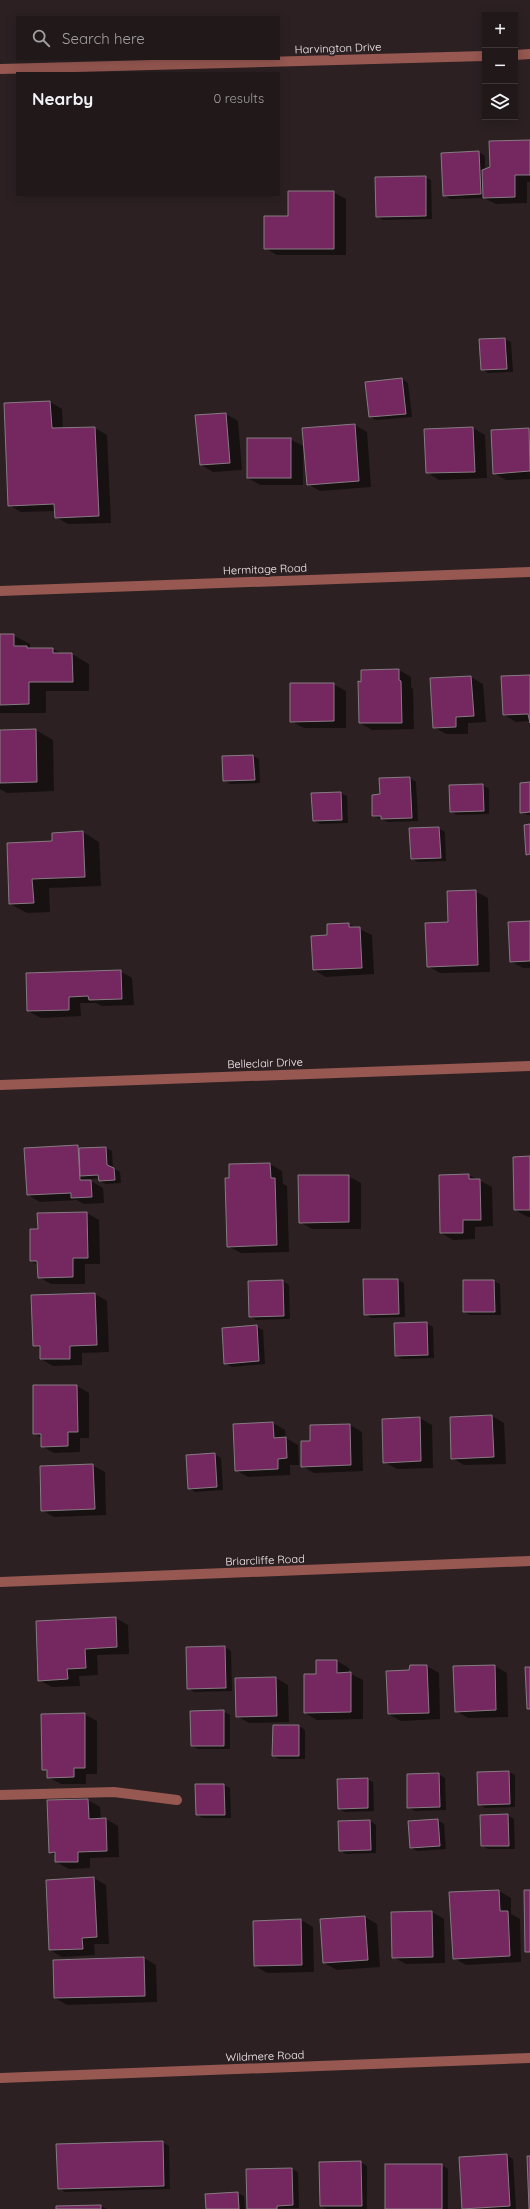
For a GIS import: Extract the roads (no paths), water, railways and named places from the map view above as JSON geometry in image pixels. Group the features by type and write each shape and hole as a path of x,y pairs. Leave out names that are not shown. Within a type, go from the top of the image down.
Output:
{"street":[{"path":"518,55 530,54"},
{"name":"Harvington Drive","path":"0,69 482,56"},
{"name":"Hermitage Road","path":"0,591 530,572"},
{"name":"Belleclair Drive","path":"0,1085 530,1066"},
{"name":"Briarcliffe Road","path":"0,1582 530,1561"},
{"path":"0,1795 114,1792 177,1800"},
{"name":"Wildmere Road","path":"0,2078 530,2058"}]}
